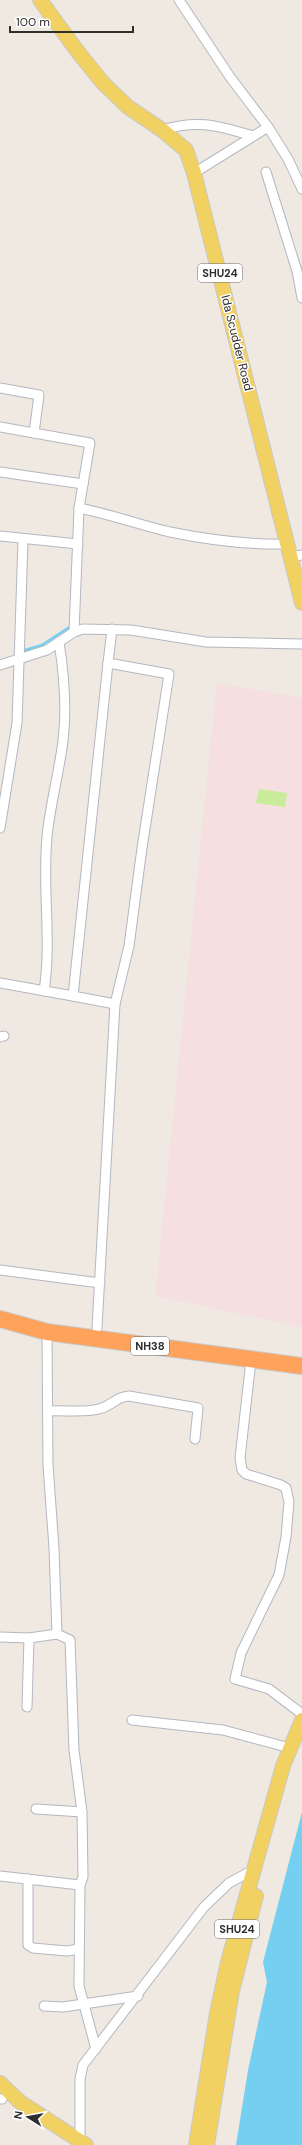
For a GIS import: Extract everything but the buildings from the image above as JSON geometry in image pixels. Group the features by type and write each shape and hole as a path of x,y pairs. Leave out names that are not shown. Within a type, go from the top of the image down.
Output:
{"highway":[{"name":"NH38","path":"0,1310 49,1322 302,1357"},
{"name":"NH38","path":"0,1319 47,1332 302,1366"}],"main road":[{"name":"Ida Scudder Road","path":"40,0 103,83 128,107 162,130 186,150 194,172 294,552 302,603"},
{"name":"SHU24","path":"207,2145 232,1991 302,1720"},
{"name":"SHU24","path":"196,2145 218,2007 253,1870 296,1744"},
{"path":"0,2084 20,2102 80,2144"},
{"path":"1,2098 80,2144"}],"street":[{"path":"179,0 230,76 268,127 288,159 302,188"},
{"path":"162,130 182,124 211,124 253,136"},
{"path":"194,172 268,127"},
{"path":"266,172 299,270 302,298"},
{"path":"0,388 39,395 34,433"},
{"path":"0,427 90,443 79,508 74,632"},
{"path":"0,472 83,484"},
{"path":"79,508 169,531 215,540 271,544 294,552"},
{"path":"0,536 23,540 78,544"},
{"path":"0,828 17,723 23,540"},
{"path":"0,665 47,650 74,632 84,629 131,630 206,642 302,644"},
{"path":"73,996 112,630"},
{"path":"44,991 48,963 46,875 47,837 63,740 64,672 59,642"},
{"path":"97,1328 114,1004 129,946 142,848 169,674 108,663"},
{"path":"0,984 114,1004"},
{"path":"0,1270 100,1283"},
{"path":"47,1332 48,1466 54,1548 57,1634"},
{"path":"251,1360 240,1458 242,1470 246,1474 286,1488 289,1502 286,1537 280,1576 241,1653 235,1679 269,1689 302,1714"},
{"path":"48,1411 96,1409 111,1406 120,1396 129,1396 198,1408 195,1439"},
{"path":"0,1637 29,1638 57,1634 70,1640 74,1750 82,1812 84,1877 80,1885 78,1979 96,2049"},
{"path":"27,1707 29,1638"},
{"path":"132,1720 223,1730 296,1744"},
{"path":"36,1809 82,1812"},
{"path":"80,2144 80,2072 204,1907 229,1883 253,1870"},
{"path":"0,1876 80,1885"},
{"path":"28,1879 28,1945 32,1948 67,1951 79,1949"},
{"path":"44,2006 63,2007 138,1996"}],"shaded area":[{"path":"217,683 302,698 302,1327 155,1296"}],"green space":[{"path":"259,789 287,793 285,807 256,803"}],"water":[{"path":"302,1812 302,2145 236,2145 248,2070 267,1982 263,1962"}],"waterway":[{"path":"22,651 42,645 71,626"}]}
